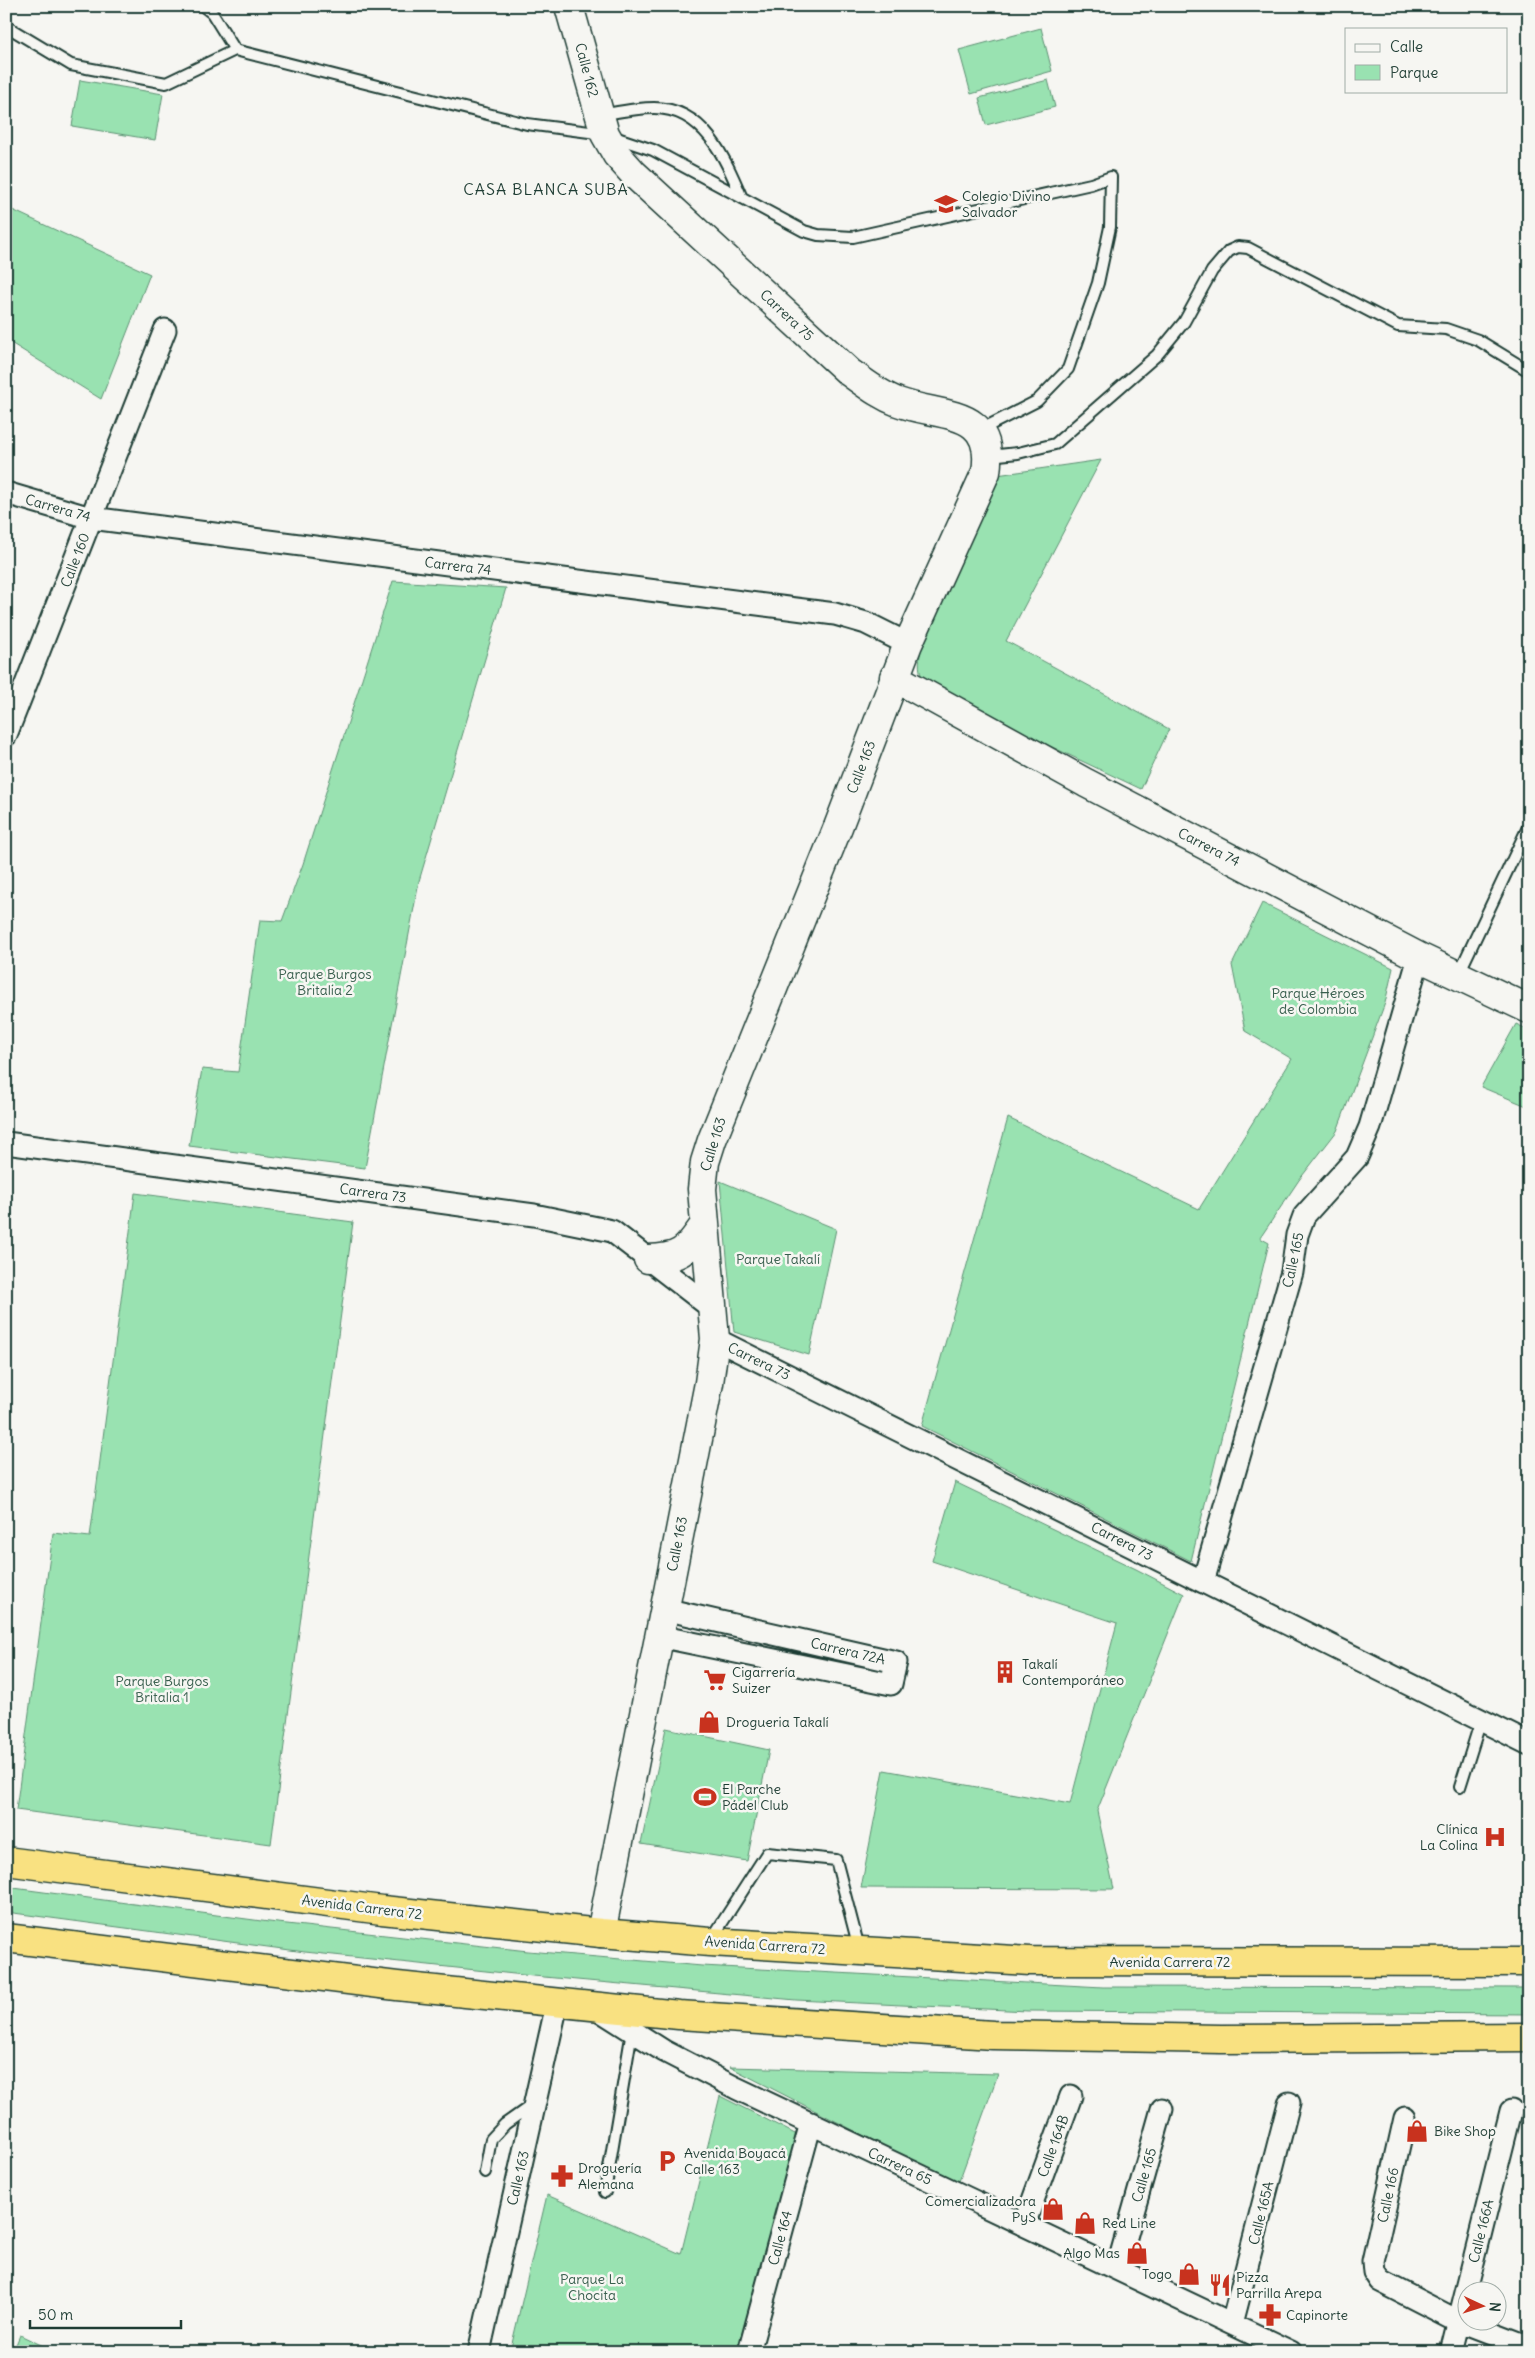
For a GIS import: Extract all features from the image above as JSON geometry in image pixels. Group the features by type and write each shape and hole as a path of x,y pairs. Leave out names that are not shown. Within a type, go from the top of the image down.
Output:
{"highway":[{"name":"Avenida Carrera 72","path":"6,1861 382,1910 601,1933 710,1942 1030,1961 1529,1962"},
{"path":"6,1938 596,2008 993,2035 1221,2039 1529,2038"}],"street":[{"name":"Calle 162","path":"569,6 602,124"},
{"name":"Carrera 75","path":"602,124 617,155 634,174 849,372 881,395 900,403 968,420 980,430"},
{"name":"Calle 160","path":"6,735 165,330"},
{"path":"980,430 986,442 988,456"},
{"name":"Calle 163","path":"601,1933 707,1392 715,1339 702,1188 705,1162 712,1140 838,827 894,677 986,472 988,456"},
{"name":"Carrera 74","path":"6,493 91,518 835,614 866,623 908,644"},
{"name":"Carrera 74","path":"894,677 1069,774 1419,957 1529,1009"},
{"name":"Calle 165","path":"1203,1582 1292,1272 1297,1234 1304,1216 1313,1204 1357,1157 1370,1127 1419,957"},
{"name":"Carrera 73","path":"6,1143 534,1215 612,1232 713,1309"},
{"path":"648,1259 666,1258 683,1253 688,1249 705,1224"},
{"name":"Carrera 73","path":"715,1339 1481,1720 1528,1741"},
{"name":"Carrera 72A","path":"658,1636 891,1684 896,1662 664,1609"},
{"path":"721,1649 726,1623"},
{"name":"Calle 163","path":"479,2352 557,2004"},
{"name":"Carrera 65","path":"596,2008 632,2031 663,2058 811,2123 1291,2352"},
{"name":"Calle 164B","path":"1024,2225 1072,2096"},
{"name":"Calle 165A","path":"1232,2324 1289,2103"},
{"name":"Calle 165","path":"1118,2269 1162,2109"},
{"name":"Calle 166A","path":"1468,2280 1511,2111"},
{"name":"Calle 166","path":"1405,2118 1374,2262 1374,2272 1380,2281 1458,2321"},
{"name":"Calle 164","path":"749,2352 811,2123"},
{"name":"Calle 166A","path":"1451,2352 1458,2321"},
{"path":"1482,2330 1529,2348"}],"lane":[{"path":"203,6 212,13 234,50"},
{"path":"6,26 70,65 166,83 234,50 528,124 602,124 655,108 682,113 700,124 718,149 742,198"},
{"path":"602,124 804,231 818,235 853,236 1091,184 1111,177 1110,227 1098,283 1068,369 1037,401 980,430"},
{"path":"988,456 1018,453 1055,444 1157,354 1184,322 1212,271 1229,251 1238,247 1248,248 1398,326 1446,329 1478,340 1529,371"},
{"path":"1458,975 1529,825"},
{"path":"1460,1787 1481,1720"},
{"path":"710,1942 768,1853 836,1860 861,1951"},
{"path":"605,2192 632,2031"},
{"path":"485,2172 491,2139 505,2124 535,2102"}],"green space":[{"path":"1041,28 1052,71 971,94 959,50"},
{"path":"80,80 163,94 155,140 72,126"},
{"path":"1048,80 1055,107 986,125 979,98"},
{"path":"6,207 150,274 101,399 6,340"},
{"path":"1101,460 1006,641 1169,729 1141,789 938,693 922,678 919,666 922,644 997,475"},
{"name":"Parque Burgos Britalia 2","path":"393,581 506,588 419,881 365,1168 189,1146 202,1069 238,1072 260,920 282,921 303,864"},
{"name":"Parque Héroes de Colombia","path":"1262,903 1393,968 1385,1003 1337,1131 1299,1180 1260,1238 1269,1243 1191,1561 922,1426 1008,1118 1199,1209 1292,1059 1245,1031 1232,965"},
{"path":"1516,1024 1529,1030 1529,1107 1481,1087"},
{"name":"Parque Takalí","path":"720,1181 836,1229 809,1355 734,1332"},
{"name":"Parque Burgos Britalia 1","path":"135,1193 353,1222 271,1844 16,1810 53,1533 90,1537"},
{"path":"955,1482 1184,1594 1097,1811 1114,1889 861,1888 884,1770 1070,1804 1117,1623 932,1561"},
{"name":"El Parche Pádel Club","path":"666,1728 769,1750 747,1861 641,1844"},
{"path":"6,1887 269,1922 528,1951 702,1966 1103,1987 1529,1988 1529,2014 1028,2011 796,2000 533,1976 305,1952 6,1912"},
{"path":"730,2067 998,2074 958,2184"},
{"name":"Parque La Chocita","path":"720,2096 799,2136 739,2352 510,2352 547,2195 681,2254"},
{"path":"20,2335 56,2352 13,2352"}],"place":[{"name":"Colegio Divino Salvador","path":"946,204"},
{"name":"Takalí Contemporáneo","path":"1005,1672"},
{"name":"Cigarrería Suizer","path":"715,1680"},
{"name":"Drogueria Takalí","path":"709,1722"},
{"name":"El Parche Pádel Club","path":"705,1797"},
{"name":"Clínica La Colina","path":"1495,1837"},
{"name":"Bike Shop","path":"1417,2131"},
{"name":"Avenida Boyacá Calle 163","path":"667,2161"},
{"name":"Droguería Alemana","path":"562,2176"},
{"name":"Comercializadora PyS","path":"1053,2209"},
{"name":"Red Line","path":"1085,2223"},
{"name":"Algo Mas","path":"1137,2253"},
{"name":"Togo","path":"1189,2274"},
{"name":"Pizza Parrilla Arepa","path":"1220,2285"},
{"name":"Capinorte","path":"1270,2315"}],"district":[{"name":"CASA BLANCA SUBA","path":"546,189"}]}
